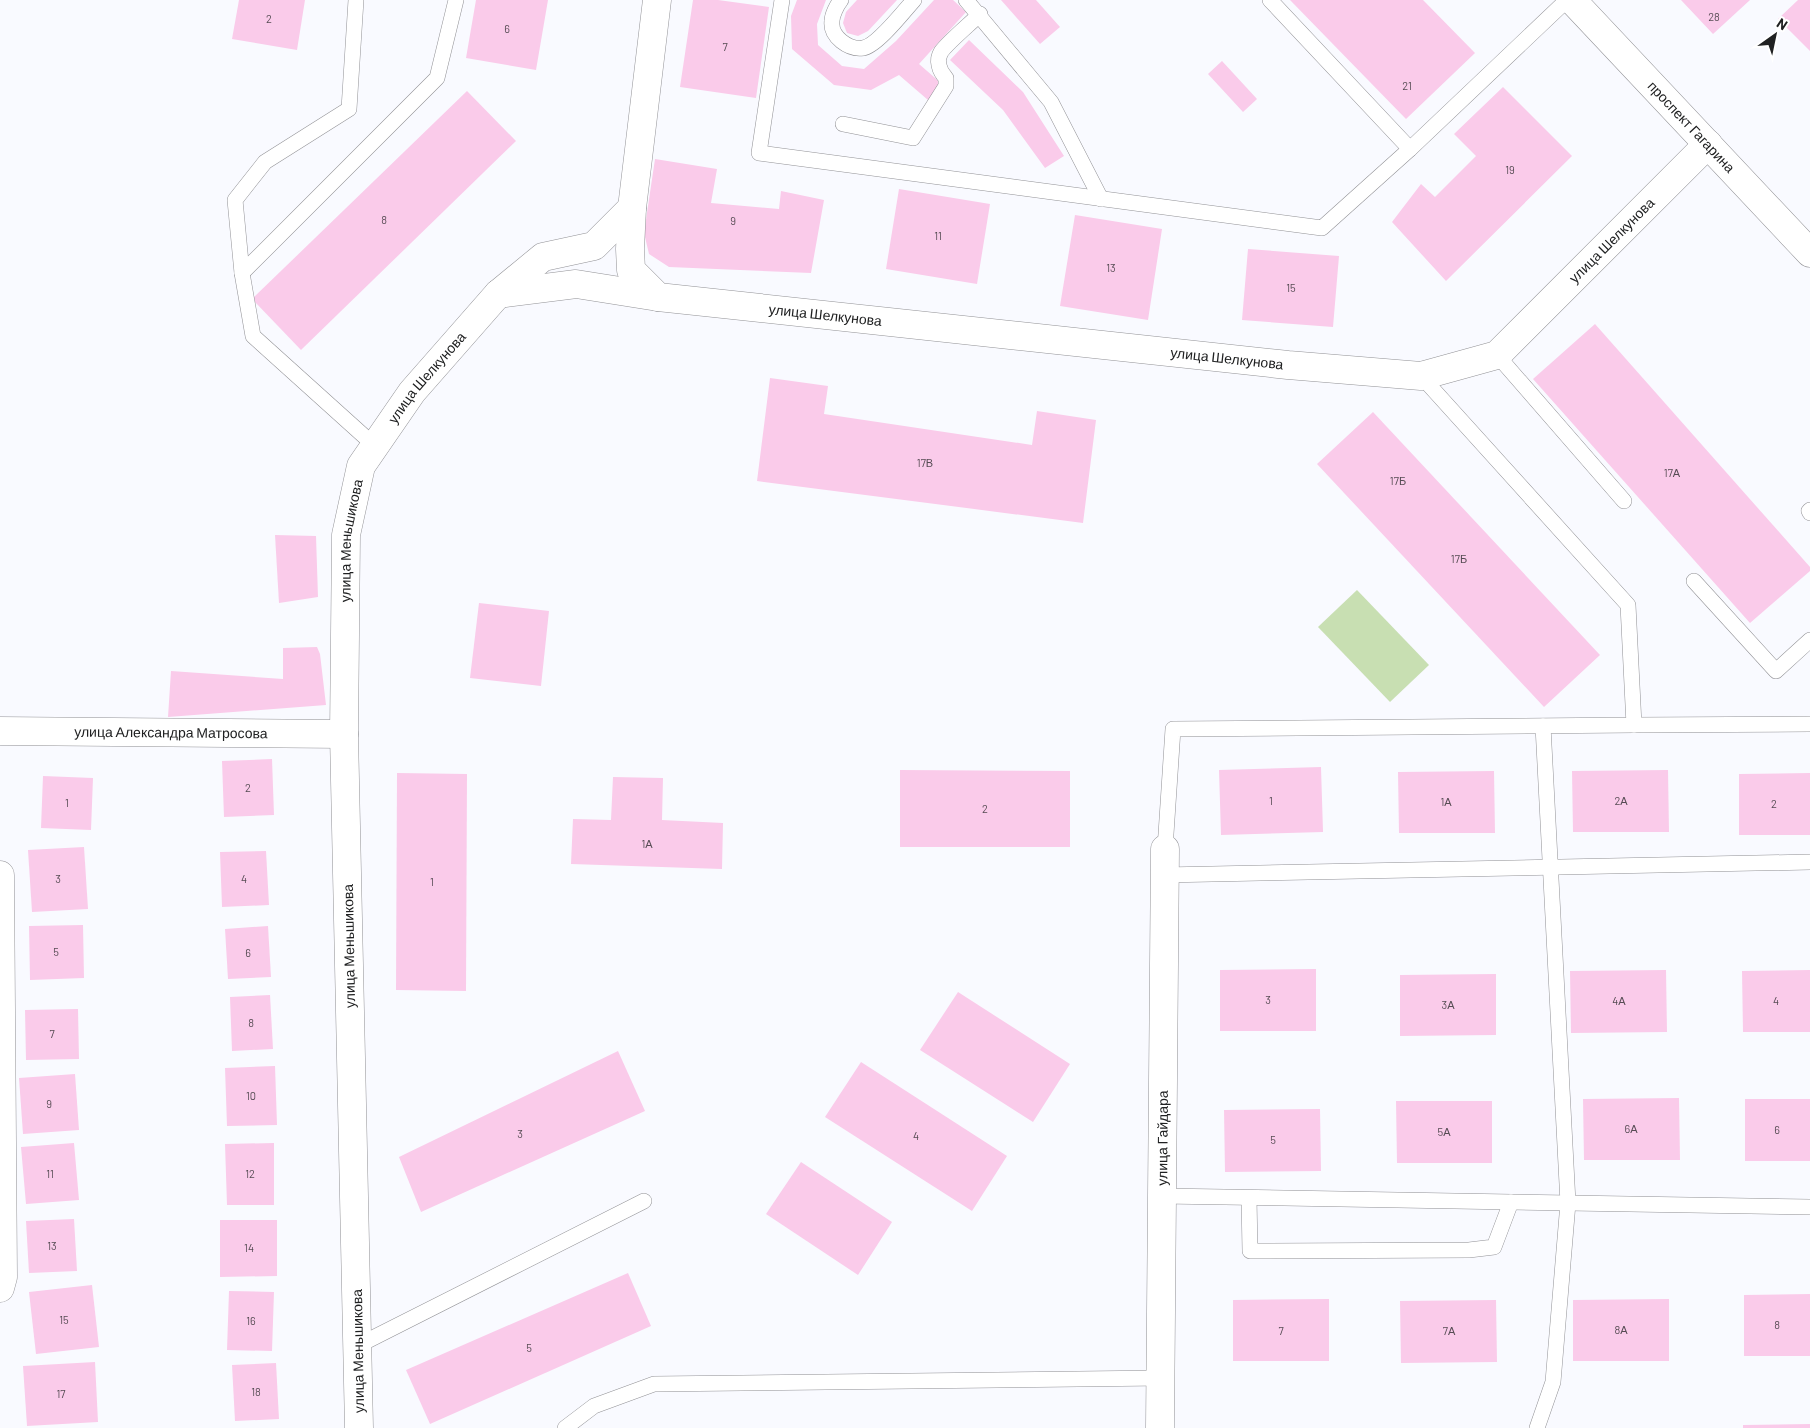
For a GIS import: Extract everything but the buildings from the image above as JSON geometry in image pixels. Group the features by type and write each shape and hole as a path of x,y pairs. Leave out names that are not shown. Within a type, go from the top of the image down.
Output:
{"street":[{"path":"657,0 632,208 630,249 631,270 658,297"},
{"name":"проспект Гагарина","path":"1572,0 1810,253"},
{"name":"улица Шелкунова","path":"498,294 576,284 658,297 1278,364 1421,376 1497,354 1708,144"},
{"name":"улица Шелкунова","path":"368,456 412,392 498,294 543,257 594,246 632,208"},
{"name":"улица Меньшикова","path":"359,1428 344,734 346,535 368,456"},
{"name":"улица Александра Матросова","path":"0,731 344,734"},
{"name":"улица Гайдара","path":"1160,1428 1164,862"},
{"path":"0,875 3,1277 0,1288"}],"lane":[{"path":"356,0 349,109 264,162 235,200 242,273 253,336 368,456"},
{"path":"242,273 438,78 456,0"},
{"path":"782,0 759,153 1322,228 1410,149 1566,0"},
{"path":"841,0 831,22 835,35 849,47 865,48 881,37 914,0"},
{"path":"966,0 980,14 1051,102 1101,199"},
{"path":"1270,0 1410,149"},
{"path":"843,124 913,138 946,86 946,78 941,74 938,63 942,52 980,14"},
{"path":"1497,354 1624,501"},
{"path":"1421,376 1628,605 1634,725"},
{"path":"1694,581 1776,671 1810,640"},
{"path":"1810,724 1173,729 1164,862 1550,867 1810,862"},
{"path":"1537,1428 1553,1382 1568,1203 1543,726"},
{"path":"1162,1196 1810,1207"},
{"path":"1249,1198 1250,1251 1468,1250 1494,1247 1511,1202"},
{"path":"358,1346 644,1201"},
{"path":"566,1428 594,1406 654,1384 1161,1378"}],"green space":[{"path":"1357,590 1429,665 1390,702 1318,627"}]}
